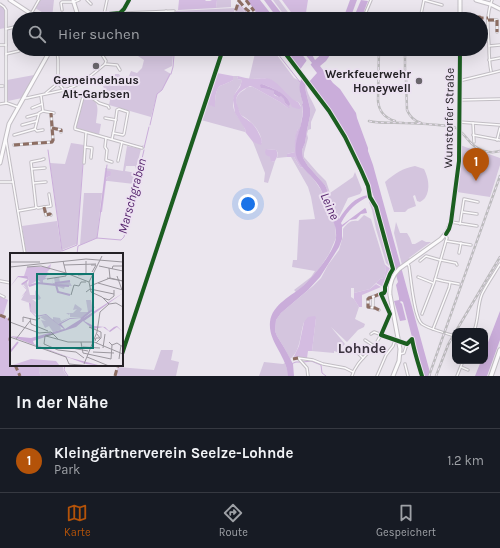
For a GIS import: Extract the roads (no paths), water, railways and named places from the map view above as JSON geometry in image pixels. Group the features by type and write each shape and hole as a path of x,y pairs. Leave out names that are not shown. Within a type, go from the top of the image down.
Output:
{"main road":[{"path":"491,376 500,350"}],"street":[{"path":"10,0 28,12"},
{"path":"32,12 39,0"},
{"path":"62,10 62,2 79,0"},
{"path":"87,0 91,4"},
{"path":"104,12 107,0"},
{"path":"122,11 128,0"},
{"path":"366,12 371,0"},
{"path":"422,12 424,0 442,5"},
{"path":"460,0 460,12"},
{"path":"476,0 500,9"},
{"path":"491,71 489,60 488,20 492,0"},
{"path":"73,1 77,12"},
{"path":"0,4 6,9 6,103"},
{"path":"145,12 174,11"},
{"path":"488,20 497,20 497,32"},
{"path":"6,29 12,28"},
{"path":"0,45 6,45"},
{"path":"489,46 500,45"},
{"path":"6,54 12,53"},
{"path":"0,163 9,124 47,56"},
{"path":"58,56 58,83 64,90"},
{"path":"103,56 106,61 105,64"},
{"name":"Wunstorfer Straße","path":"445,235 451,222 459,161 460,56"},
{"path":"489,60 500,58"},
{"path":"24,98 70,88 87,79 105,64 117,66 120,70"},
{"path":"460,81 500,71"},
{"path":"45,94 58,83"},
{"path":"70,88 82,97 92,98 108,106 109,108"},
{"path":"41,95 43,111"},
{"path":"82,97 74,127 76,129 142,148"},
{"path":"459,100 500,99"},
{"path":"0,104 9,103 18,107"},
{"path":"32,108 42,104"},
{"path":"112,140 113,133 116,120 117,110 119,109 128,112 124,135 113,133"},
{"path":"27,117 43,111 54,114"},
{"path":"35,129 39,113"},
{"path":"14,145 52,142 51,113"},
{"path":"105,118 116,120"},
{"path":"22,125 37,121"},
{"path":"459,122 500,127 499,140 474,135"},
{"path":"474,123 474,142"},
{"path":"52,128 61,130 61,132"},
{"path":"14,135 35,129 37,131 43,130"},
{"path":"84,163 86,132"},
{"path":"106,138 106,160 112,162"},
{"path":"4,141 6,139 25,253"},
{"path":"118,161 122,142"},
{"path":"85,147 92,148 91,158"},
{"path":"36,207 31,162 44,159"},
{"path":"32,169 45,168"},
{"path":"0,182 13,182"},
{"path":"34,183 46,182"},
{"path":"18,211 36,207 51,206 49,194"},
{"path":"460,224 464,199 478,202"},
{"path":"44,207 46,215"},
{"path":"462,212 477,214"},
{"path":"42,215 51,215"},
{"path":"451,222 477,226"},
{"path":"422,314 441,260 447,238 445,235"},
{"path":"393,376 399,362 400,354 389,291 391,281 394,274 402,266 445,235"},
{"path":"446,241 471,245"},
{"path":"459,253 461,243"},
{"path":"420,261 426,256 456,263 457,265"},
{"path":"407,263 409,266 418,319 422,324 452,335"},
{"path":"476,328 480,300 500,264"},
{"path":"418,277 434,283"},
{"path":"435,279 459,284"},
{"path":"0,281 10,283"},
{"path":"434,329 450,283"},
{"path":"379,310 368,308 368,299 384,293"},
{"path":"352,376 353,372 363,358 378,341 390,313 381,294"},
{"path":"0,295 4,297"},
{"path":"373,297 373,308"},
{"path":"371,334 374,332 407,344 404,353 400,354"},
{"path":"366,340 374,346"},
{"path":"377,376 386,355 397,341"},
{"path":"352,351 356,352 363,358"},
{"path":"308,376 307,368 298,358 345,368 353,372"},
{"path":"405,364 408,376"},
{"path":"457,376 462,364"},
{"path":"460,367 468,370"}],"water":[{"path":"247,0 260,0 269,12 256,12"},
{"path":"264,0 271,0 280,12 273,12"},
{"path":"350,0 357,0 353,12 346,12"},
{"path":"361,0 368,1 364,12 356,12"},
{"name":"Leine","path":"289,56 303,56 310,65 312,63 306,56 313,56 315,60 319,56 329,56 320,66 333,83 340,89 356,113 373,165 431,376 422,376 403,302 401,301 400,302 402,304 406,320 400,321 394,301 399,300 396,285 398,282 378,210 368,181 344,134 307,80 305,88 310,108 310,116 305,143 302,150 303,158 325,185 339,219 355,200 364,196 370,196 356,204 344,218 341,223 342,225 365,208 366,209 367,213 361,214 356,219 350,220 342,227 342,239 339,247 320,277 308,290 281,313 276,320 275,331 293,364 294,376 288,376 287,369 270,329 270,322 274,310 313,276 328,257 336,238 335,225 323,194 297,159 296,155 296,142 303,111 300,81 303,74"},
{"path":"262,84 274,89 286,97 290,104 289,106 285,103 281,96 279,97 274,94 274,91 261,88 260,85"},
{"path":"500,311 500,340 487,376 475,376 480,364 488,364 488,342"}],"waterway":[{"path":"241,6 246,12"},
{"name":"Marschgraben","path":"171,74 174,56"},
{"path":"280,56 300,82"},
{"name":"Marschgraben","path":"150,125 157,94 162,90 170,74"},
{"name":"Marschgraben","path":"144,148 149,127"},
{"path":"128,143 141,147 143,146"},
{"path":"48,150 62,251 77,245 83,164"},
{"name":"Marschgraben","path":"77,253 78,246 97,238 121,240 124,237 144,150"},
{"path":"97,238 107,165"},
{"path":"303,362 311,361 321,365 322,373 326,376"},
{"path":"291,364 300,362"},
{"path":"65,366 64,370 68,376"}],"railway":[{"path":"379,56 378,101 383,114 395,121"},
{"path":"405,56 407,110 412,118 421,123"},
{"path":"369,121 452,126 461,131 471,143 481,150 489,152 500,151"},
{"path":"429,376 500,176"},
{"path":"458,328 500,257"},
{"path":"436,376 452,338"}],"place":[{"name":"Gemeindehaus Alt-Garbsen","path":"96,66"},
{"name":"Werkfeuerwehr Honeywell","path":"419,81"},
{"name":"Kleingärtnerverein Seelze-Lohnde","path":"476,181"}],"district":[{"name":"Lohnde","path":"362,348"}]}
